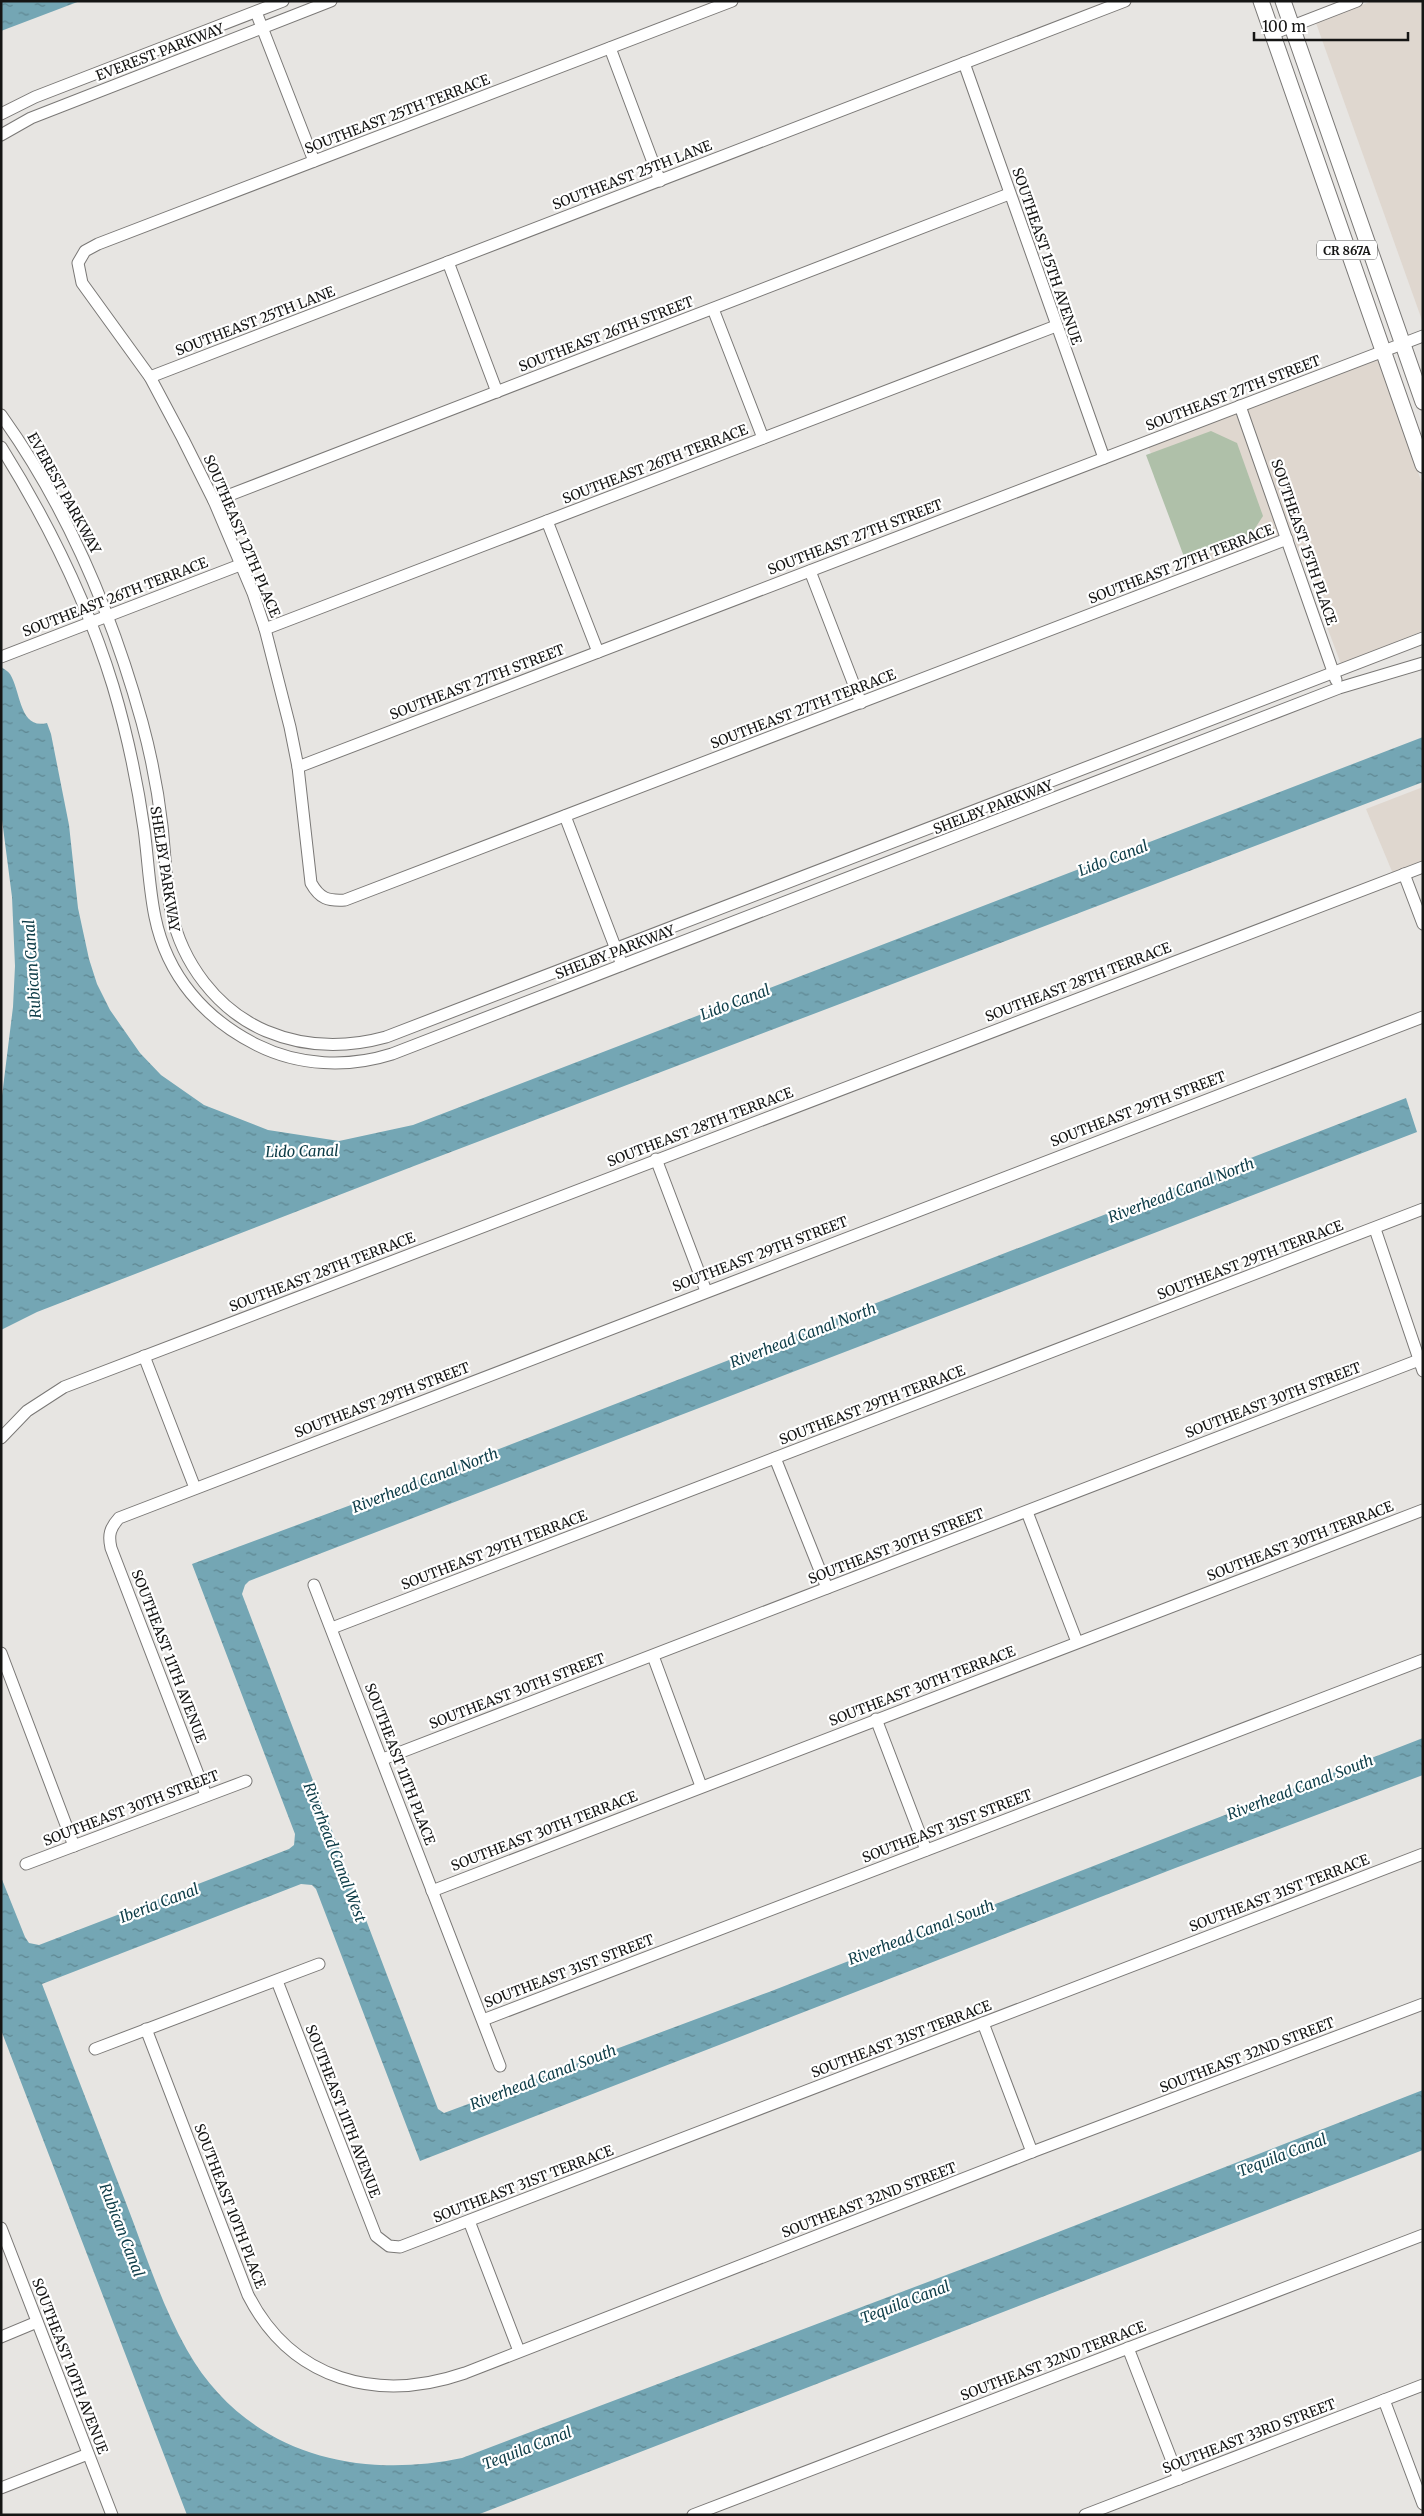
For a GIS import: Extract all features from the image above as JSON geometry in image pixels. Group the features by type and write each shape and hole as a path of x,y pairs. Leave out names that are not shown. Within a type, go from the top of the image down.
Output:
{"main road":[{"name":"CR 867A","path":"1261,1 1423,465"},
{"name":"CR 867A","path":"1283,1 1423,402"}],"street":[{"name":"EVEREST PARKWAY","path":"1,114 35,96 283,1"},
{"name":"EVEREST PARKWAY","path":"1,135 31,118 331,1"},
{"name":"SOUTHEAST 25TH TERRACE","path":"78,262 85,252 98,244 732,1"},
{"name":"SOUTHEAST 25TH LANE","path":"150,377 964,64 1098,6 1125,1"},
{"path":"1272,34 1357,1"},
{"path":"256,12 314,161"},
{"path":"610,48 660,181"},
{"name":"SOUTHEAST 15TH AVENUE","path":"964,64 1104,458"},
{"name":"SOUTHEAST 26TH STREET","path":"214,502 1009,194"},
{"name":"SOUTHEAST 12TH PLACE","path":"78,262 82,283 150,377 214,502 240,565 265,629 298,767 311,883 317,894 328,901"},
{"path":"448,262 497,392"},
{"path":"713,309 763,438"},
{"name":"SOUTHEAST 26TH TERRACE","path":"265,629 1056,326"},
{"name":"SOUTHEAST 27TH STREET","path":"298,767 1423,336"},
{"name":"SOUTHEAST 15TH PLACE","path":"1240,406 1339,688"},
{"name":"EVEREST PARKWAY","path":"1,416 29,456 61,513 82,555 106,616"},
{"path":"1,447 47,526 68,567 91,622"},
{"path":"547,521 598,652"},
{"name":"SOUTHEAST 27TH TERRACE","path":"328,901 345,900 1287,539"},
{"name":"SOUTHEAST 26TH TERRACE","path":"1,657 240,565"},
{"path":"810,571 861,702"},
{"name":"SHELBY PARKWAY","path":"106,616 142,723 162,823 172,912 180,942 194,968 211,991 229,1008 250,1023 274,1034 299,1042 328,1045 358,1044 386,1038 1423,638"},
{"name":"SHELBY PARKWAY","path":"91,622 128,741 139,792 152,899 158,932 167,958 185,987 207,1012 227,1029 262,1048 287,1057 312,1062 337,1063 364,1061 392,1054 1339,688 1423,663"},
{"path":"565,816 622,965"},
{"name":"SOUTHEAST 28TH TERRACE","path":"1,1438 27,1411 50,1394 144,1356 1423,867"},
{"path":"1404,874 1423,924"},
{"name":"SOUTHEAST 29TH STREET","path":"112,1526 119,1518 195,1488 1423,1017"},
{"path":"386,1038 392,1054"},
{"path":"656,1159 706,1291"},
{"name":"SOUTHEAST 29TH TERRACE","path":"332,1628 1423,1209"},
{"path":"1375,1229 1421,1365"},
{"path":"144,1356 195,1488"},
{"name":"SOUTHEAST 30TH STREET","path":"383,1759 826,1588 1421,1365"},
{"path":"775,1458 826,1588"},
{"name":"SOUTHEAST 30TH TERRACE","path":"432,1890 1423,1510"},
{"path":"1027,1512 1077,1642"},
{"name":"SOUTHEAST 11TH AVENUE","path":"112,1526 109,1537 111,1548 206,1795"},
{"name":"SOUTHEAST 11TH PLACE","path":"314,1585 383,1759 500,2066"},
{"path":"1,1654 74,1846"},
{"path":"653,1656 701,1786"},
{"name":"SOUTHEAST 31ST STREET","path":"483,2020 1423,1660"},
{"path":"876,1720 926,1850"},
{"name":"SOUTHEAST 30TH STREET","path":"26,1864 246,1780"},
{"name":"SOUTHEAST 31ST TERRACE","path":"389,2246 400,2247 469,2222 1423,1854"},
{"path":"96,2049 319,1964"},
{"name":"SOUTHEAST 11TH AVENUE","path":"277,1981 376,2236 389,2246"},
{"name":"SOUTHEAST 32ND STREET","path":"322,2369 351,2381 378,2386 406,2387 451,2378 1032,2152 1423,2004"},
{"path":"983,2023 1032,2152"},
{"name":"SOUTHEAST 10TH PLACE","path":"146,2029 254,2307 279,2340 299,2356 322,2369"},
{"path":"469,2222 519,2351"},
{"name":"SOUTHEAST 10TH AVENUE","path":"1,2228 112,2515"},
{"name":"SOUTHEAST 32ND TERRACE","path":"693,2515 1423,2235"},
{"path":"1,2336 38,2322"},
{"path":"1128,2348 1178,2479"},
{"name":"SOUTHEAST 33RD STREET","path":"1085,2515 1423,2385"},
{"path":"1384,2400 1423,2504"},
{"path":"1,2488 88,2454"}],"shaded area":[{"path":"1372,1 1423,1 1423,323 1316,23"},
{"path":"1375,352 1423,486 1423,631 1341,664 1291,531 1197,566 1145,439"},
{"path":"1423,787 1423,868 1396,881 1366,809"}],"green space":[{"path":"1211,431 1237,443 1263,516 1248,539 1186,562 1146,455"}],"water":[{"path":"1,1 80,1 1,31"},
{"path":"1,667 10,674 14,681 26,715 31,721 38,724 47,723 51,734 69,825 78,908 89,959 97,984 110,1010 140,1053 161,1075 204,1105 268,1130 339,1141 413,1125 1423,737 1423,782 414,1166 37,1312 1,1330 1,1104 13,1007 15,966 12,897 1,812"},
{"path":"1406,1098 1417,1132 249,1581 245,1585 242,1594 438,2109 444,2113 769,1992 1423,1738 1423,1775 1178,1867 420,2161 316,1889 312,1885 301,1884 42,1984 154,2278 169,2315 187,2350 211,2385 239,2413 270,2435 305,2450 342,2461 381,2465 421,2464 462,2458 994,2257 1423,2090 1423,2150 477,2515 187,2515 1,2030 1,1877 25,1937 29,1943 39,1945 289,1849 294,1845 295,1834 192,1564 429,1476"}],"water label":[{"name":"Lido Canal","path":"1113,858"},
{"name":"Rubican Canal","path":"32,969"},
{"name":"Lido Canal","path":"735,1002"},
{"name":"Lido Canal","path":"302,1151"},
{"name":"Riverhead Canal North","path":"1181,1190"},
{"name":"Riverhead Canal North","path":"803,1335"},
{"name":"Riverhead Canal North","path":"425,1480"},
{"name":"Riverhead Canal South","path":"1300,1787"},
{"name":"Riverhead Canal West","path":"335,1852"},
{"name":"Iberia Canal","path":"159,1903"},
{"name":"Riverhead Canal South","path":"921,1932"},
{"name":"Riverhead Canal South","path":"543,2077"},
{"name":"Tequila Canal","path":"1282,2155"},
{"name":"Rubican Canal","path":"122,2230"},
{"name":"Tequila Canal","path":"905,2302"},
{"name":"Tequila Canal","path":"527,2448"}]}
